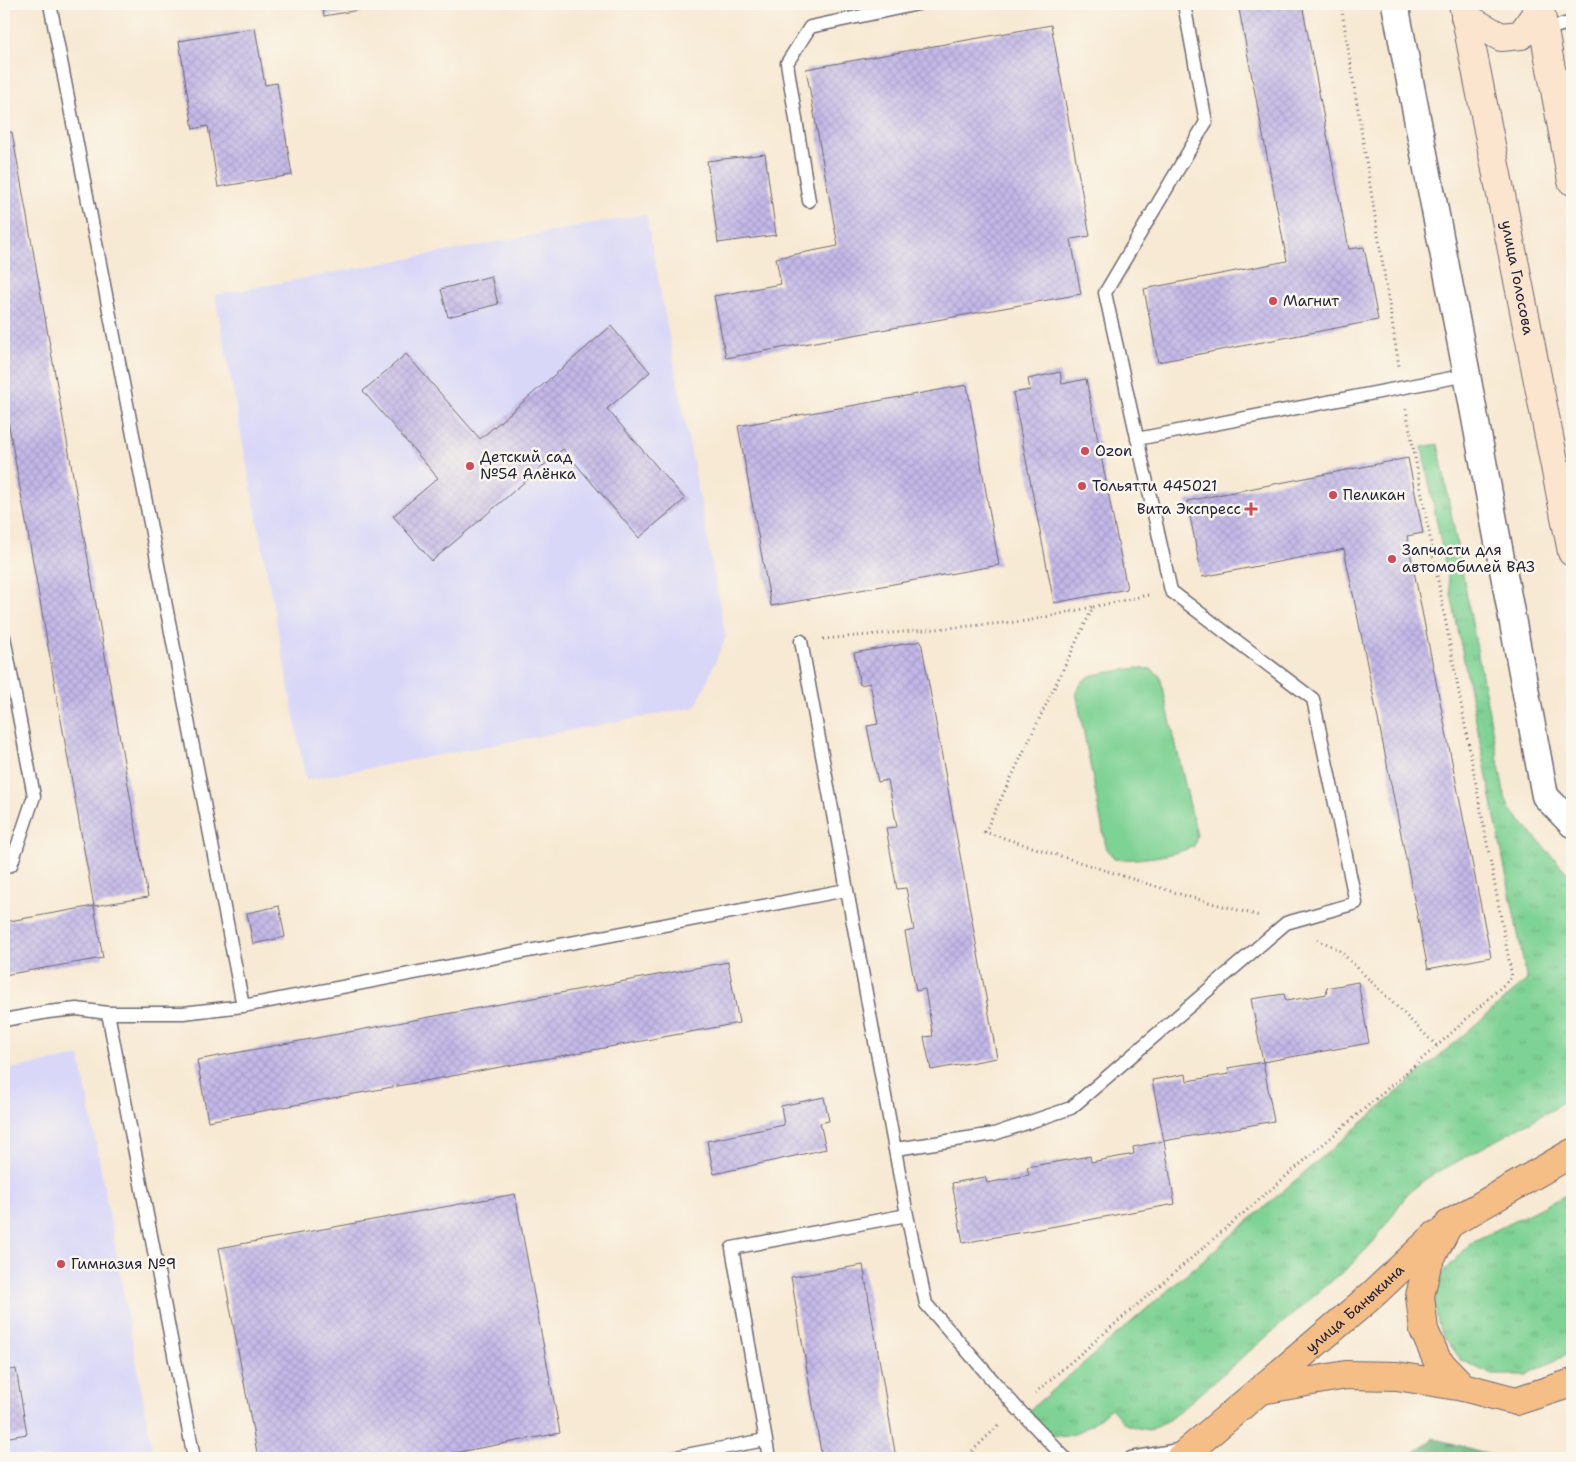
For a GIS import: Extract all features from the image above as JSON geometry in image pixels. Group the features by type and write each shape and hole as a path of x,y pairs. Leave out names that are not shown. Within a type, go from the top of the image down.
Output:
{"main road":[{"path":"1464,10 1501,37 1521,35 1541,14"},
{"name":"улица Голосова","path":"1464,10 1572,552"},
{"path":"1541,14 1572,181"},
{"name":"улица Баныкина","path":"1186,1453 1371,1296 1449,1224 1572,1153"},
{"path":"1449,1224 1427,1265 1420,1296 1424,1330 1437,1360 1463,1387"},
{"name":"улица Баныкина","path":"1260,1390 1346,1374 1397,1376 1463,1387 1516,1400 1572,1383"}],"street":[{"path":"1395,4 1467,375 1545,796 1572,824"}],"lane":[{"path":"50,4 243,1006"},
{"path":"809,201 787,63 810,27 918,4"},
{"path":"896,1149 994,1134 1071,1108 1286,923 1356,903 1313,699 1171,590 1105,293 1206,122 1184,4"},
{"path":"1541,14 1572,22"},
{"path":"1138,439 1467,375"},
{"path":"4,637 34,796 11,865 4,866"},
{"path":"801,641 907,1215 926,1304 1065,1458"},
{"path":"4,1020 77,1009 108,1013 183,1013 243,1006 846,890"},
{"path":"108,1013 194,1458"},
{"path":"769,1458 732,1248 907,1215"},
{"path":"670,1458 765,1440"},
{"path":"1131,1458 1186,1453"}],"path":[{"path":"801,641 1027,621 1171,590"},
{"path":"1093,607 985,832 1186,896 1286,923 1338,949 1437,1046"}],"shaded area":[{"name":"Детский сад №54 Алёнка","path":"646,214 726,637 696,707 306,780 215,295"},
{"name":"Гимназия №9","path":"80,1056 154,1458 4,1458 4,1070"}],"green space":[{"path":"1438,444 1505,797 1510,809 1572,878 1572,1095 1555,1108 1427,1178 1408,1193 1374,1241 1353,1263 1170,1419 1149,1430 1138,1428 1125,1424 1111,1408 1089,1426 1073,1435 1055,1436 1038,1426 1026,1413 1527,980 1422,447"},
{"path":"1137,668 1151,669 1160,676 1197,836 1194,846 1176,853 1143,858 1114,859 1106,847 1076,692 1083,681 1092,675"},
{"path":"1572,1192 1572,1352 1526,1375 1492,1375 1461,1360 1440,1331 1434,1304 1443,1273 1472,1242"},
{"path":"1433,1438 1503,1458 1408,1458"}],"building":[{"path":"322,4 387,4 387,5 324,16"},
{"path":"1238,4 1302,4 1349,249 1364,247 1378,320 1158,362 1144,289 1287,261"},
{"path":"1051,25 1090,236 1071,239 1081,294 726,358 714,296 781,284 776,258 838,246 806,69"},
{"path":"255,28 265,85 277,83 292,175 218,187 208,126 193,129 179,41"},
{"path":"12,132 148,897 94,906 4,398 4,133"},
{"path":"765,154 776,235 718,243 707,161"},
{"path":"491,276 498,304 448,317 441,289"},
{"path":"611,326 650,372 607,409 685,499 639,538 563,449 432,561 393,516 438,478 363,391 406,354 480,439"},
{"path":"1060,372 1062,384 1086,379 1127,589 1054,603 1013,393 1030,390 1028,379"},
{"path":"967,385 999,565 771,606 738,426"},
{"path":"1408,458 1423,533 1407,536 1491,957 1428,969 1344,549 1202,577 1187,501"},
{"path":"921,641 997,1058 931,1070 924,1037 933,1036 925,989 916,991 905,932 914,930 906,888 897,889 886,828 897,827 888,780 878,782 867,726 878,724 870,683 860,685 854,653"},
{"path":"94,906 103,958 4,975 4,922"},
{"path":"279,906 285,937 253,944 247,913"},
{"path":"728,962 739,1023 208,1121 197,1060"},
{"path":"1358,982 1369,1043 1263,1062 1251,999 1284,994 1286,1001 1327,994 1326,988"},
{"path":"1263,1062 1274,1121 1164,1141 1152,1080 1186,1074 1187,1081 1229,1074 1228,1068"},
{"path":"824,1097 829,1121 820,1123 826,1149 714,1174 707,1141 784,1125 781,1106"},
{"path":"1164,1141 1175,1204 963,1243 952,1183 985,1177 987,1183 1029,1175 1027,1167 1090,1156 1091,1162 1134,1154 1133,1147"},
{"path":"515,1194 560,1433 427,1458 258,1458 219,1248"},
{"path":"863,1265 896,1458 822,1458 791,1277"},
{"path":"16,1369 27,1434 4,1438 4,1371"}],"place":[{"name":"Магнит","path":"1273,301"},
{"name":"Ozon","path":"1085,451"},
{"name":"Детский сад №54 Алёнка","path":"470,466"},
{"name":"Тольятти 445021","path":"1082,486"},
{"name":"Пеликан","path":"1333,495"},
{"name":"Вита Экспресс","path":"1251,509"},
{"name":"Запчасти для автомобилей ВАЗ","path":"1392,559"},
{"name":"Гимназия №9","path":"61,1264"}]}
